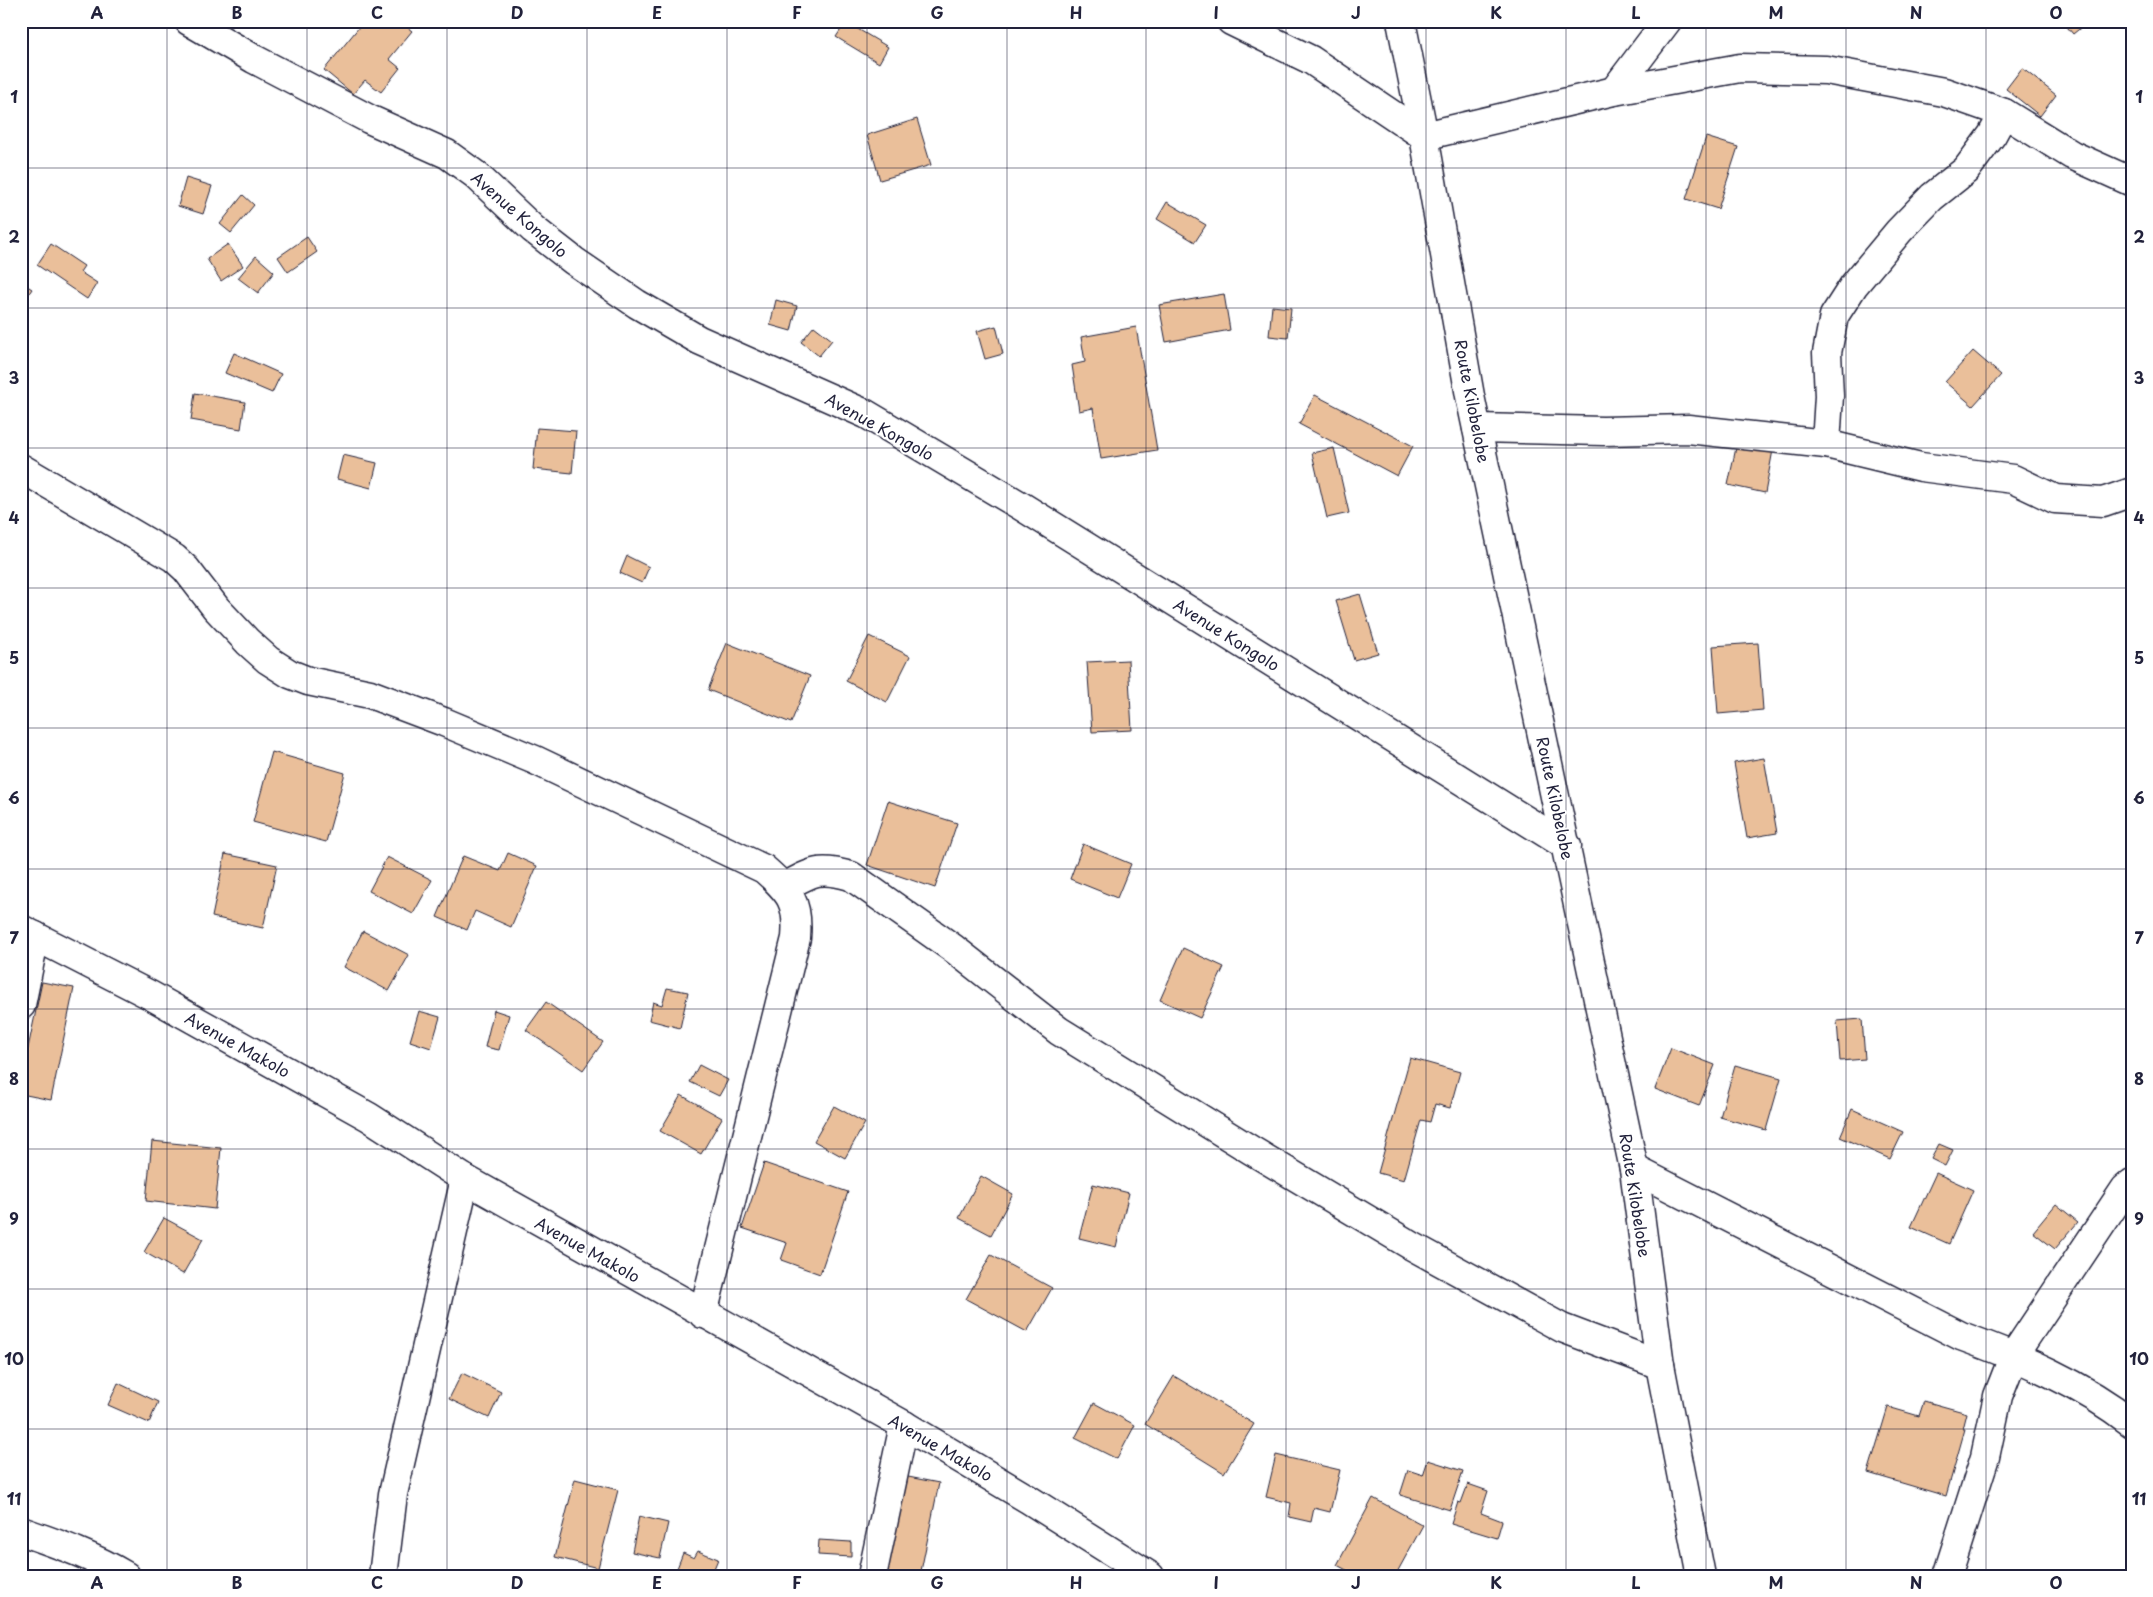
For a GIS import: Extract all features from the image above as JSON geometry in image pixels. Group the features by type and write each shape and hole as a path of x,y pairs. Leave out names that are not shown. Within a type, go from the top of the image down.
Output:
{"street":[{"name":"Avenue Kongolo","path":"188,21 254,59 369,119 447,154 476,175 533,229 574,261 637,304 699,340 866,414 1021,506 1567,846"},
{"path":"1231,21 1311,60 1424,136 1614,90 1740,68 1826,70 1944,92 2004,113 2072,155 2132,182"},
{"name":"Route Kilobelobe","path":"1402,21 1477,428 1634,1169 1660,1365 1701,1576"},
{"path":"1614,90 1667,21"},
{"path":"1826,444 1829,396 1827,353 1834,316 1854,285 1899,231 1932,197 1966,170 1992,135 2004,113"},
{"path":"1477,428 1603,431 1688,429 1826,444 1921,467 2013,478 2055,499 2103,502 2132,492"},
{"path":"21,468 174,558 186,569 216,608 248,642 268,660 290,674 308,681 370,694 535,760 764,869 785,887 798,918 796,938 703,1314"},
{"path":"785,887 809,874 831,870 851,876 954,949 1059,1031 1251,1150 1412,1246 1562,1328 1660,1365"},
{"path":"21,1005 28,932"},
{"name":"Avenue Makolo","path":"28,932 150,995 369,1117 465,1179 904,1425 1028,1499 1150,1576"},
{"path":"1634,1169 1961,1336 2014,1355 2090,1394 2132,1423"},
{"path":"383,1576 392,1494 465,1179"},
{"path":"1946,1576 1985,1457 1998,1396 2014,1355 2125,1188 2132,1183"},
{"path":"872,1576 904,1425"},
{"path":"21,1531 63,1545 83,1565 126,1576"}],"building":[{"path":"364,21 399,21 412,31 389,59 400,68 381,92 365,80 353,94 324,70"},
{"path":"2062,21 2089,21 2073,34"},
{"path":"846,22 888,47 879,63 836,37"},
{"path":"2022,68 2056,95 2040,116 2006,89"},
{"path":"917,119 931,165 880,180 867,135"},
{"path":"1706,137 1738,147 1718,209 1686,199"},
{"path":"186,178 212,186 203,214 178,206"},
{"path":"243,195 254,205 231,233 220,224"},
{"path":"1167,202 1206,225 1195,242 1157,219"},
{"path":"307,237 317,252 288,272 278,257"},
{"path":"51,244 84,266 80,272 97,283 87,299 37,265"},
{"path":"228,244 243,266 221,281 207,259"},
{"path":"256,256 274,272 258,293 238,278"},
{"path":"21,282 32,289 21,305"},
{"path":"1224,294 1230,330 1166,342 1159,305"},
{"path":"776,300 797,306 791,331 770,325"},
{"path":"1272,306 1291,308 1288,338 1269,336"},
{"path":"814,326 832,340 819,356 801,342"},
{"path":"996,326 1003,354 985,359 977,331"},
{"path":"1136,327 1157,450 1101,459 1093,408 1079,411 1072,365 1085,362 1081,337"},
{"path":"1973,351 2001,375 1973,406 1945,382"},
{"path":"234,353 281,374 272,393 225,373"},
{"path":"195,393 245,402 241,429 191,420"},
{"path":"1315,395 1413,446 1397,476 1299,424"},
{"path":"537,428 576,431 572,473 533,469"},
{"path":"1737,443 1773,450 1765,493 1728,485"},
{"path":"1334,448 1349,513 1327,518 1312,453"},
{"path":"343,455 377,463 371,488 337,479"},
{"path":"627,556 649,567 642,583 620,573"},
{"path":"1360,594 1378,653 1354,660 1336,601"},
{"path":"869,636 910,656 887,702 846,681"},
{"path":"727,643 810,676 791,723 708,690"},
{"path":"1758,643 1763,710 1718,714 1713,646"},
{"path":"1128,660 1132,730 1092,732 1087,662"},
{"path":"272,752 345,773 326,842 253,822"},
{"path":"1764,758 1777,833 1747,838 1734,763"},
{"path":"888,801 957,823 935,888 867,865"},
{"path":"1083,844 1131,864 1117,898 1070,879"},
{"path":"508,853 537,866 511,927 475,911 467,930 437,917 463,856 500,871"},
{"path":"225,854 277,865 263,928 212,917"},
{"path":"387,857 432,880 413,914 369,891"},
{"path":"363,931 409,955 389,991 344,967"},
{"path":"1183,948 1224,967 1200,1018 1160,1000"},
{"path":"42,982 74,988 51,1100 21,1094 21,1081"},
{"path":"667,988 688,992 680,1028 649,1020 653,1002 662,1005"},
{"path":"546,1002 603,1042 583,1070 526,1030"},
{"path":"494,1010 509,1015 499,1050 485,1047"},
{"path":"419,1011 440,1017 431,1048 410,1041"},
{"path":"1862,1019 1865,1059 1840,1061 1837,1021"},
{"path":"1671,1048 1715,1065 1699,1106 1655,1089"},
{"path":"1410,1058 1460,1072 1450,1108 1435,1104 1430,1122 1421,1120 1404,1180 1378,1173"},
{"path":"699,1065 728,1080 719,1096 690,1082"},
{"path":"1735,1065 1781,1078 1766,1130 1720,1117"},
{"path":"681,1095 722,1118 701,1154 660,1131"},
{"path":"834,1106 865,1123 845,1158 814,1141"},
{"path":"1852,1109 1903,1132 1890,1159 1840,1137"},
{"path":"152,1141 221,1148 215,1209 146,1201"},
{"path":"1939,1144 1953,1150 1945,1166 1931,1159"},
{"path":"764,1163 848,1192 820,1274 781,1260 787,1243 742,1228"},
{"path":"1936,1173 1973,1190 1949,1244 1911,1227"},
{"path":"981,1176 1013,1194 991,1235 959,1218"},
{"path":"1093,1184 1129,1193 1116,1247 1079,1238"},
{"path":"2056,1204 2078,1222 2055,1249 2033,1232"},
{"path":"164,1218 203,1239 183,1274 144,1252"},
{"path":"991,1255 1052,1288 1027,1332 966,1299"},
{"path":"462,1373 501,1392 489,1418 449,1399"},
{"path":"1174,1376 1254,1424 1224,1473 1145,1424"},
{"path":"118,1383 158,1402 149,1423 108,1405"},
{"path":"1924,1401 1967,1413 1963,1429 1965,1429 1946,1496 1868,1473 1888,1407 1919,1416"},
{"path":"1094,1403 1135,1425 1117,1459 1075,1438"},
{"path":"1276,1455 1340,1470 1330,1512 1314,1508 1311,1522 1289,1517 1291,1503 1266,1497"},
{"path":"1428,1460 1463,1471 1450,1510 1400,1495 1408,1470 1423,1475"},
{"path":"898,1475 939,1483 920,1576 878,1576"},
{"path":"575,1479 618,1490 598,1568 555,1557"},
{"path":"1468,1484 1488,1491 1481,1513 1502,1521 1497,1538 1451,1524 1458,1502 1461,1503"},
{"path":"1373,1498 1423,1525 1395,1576 1358,1576 1337,1565"},
{"path":"639,1516 668,1523 660,1558 632,1552"},
{"path":"819,1540 851,1542 851,1557 818,1555"},
{"path":"698,1551 718,1559 711,1576 674,1576 683,1553 694,1558"}]}
